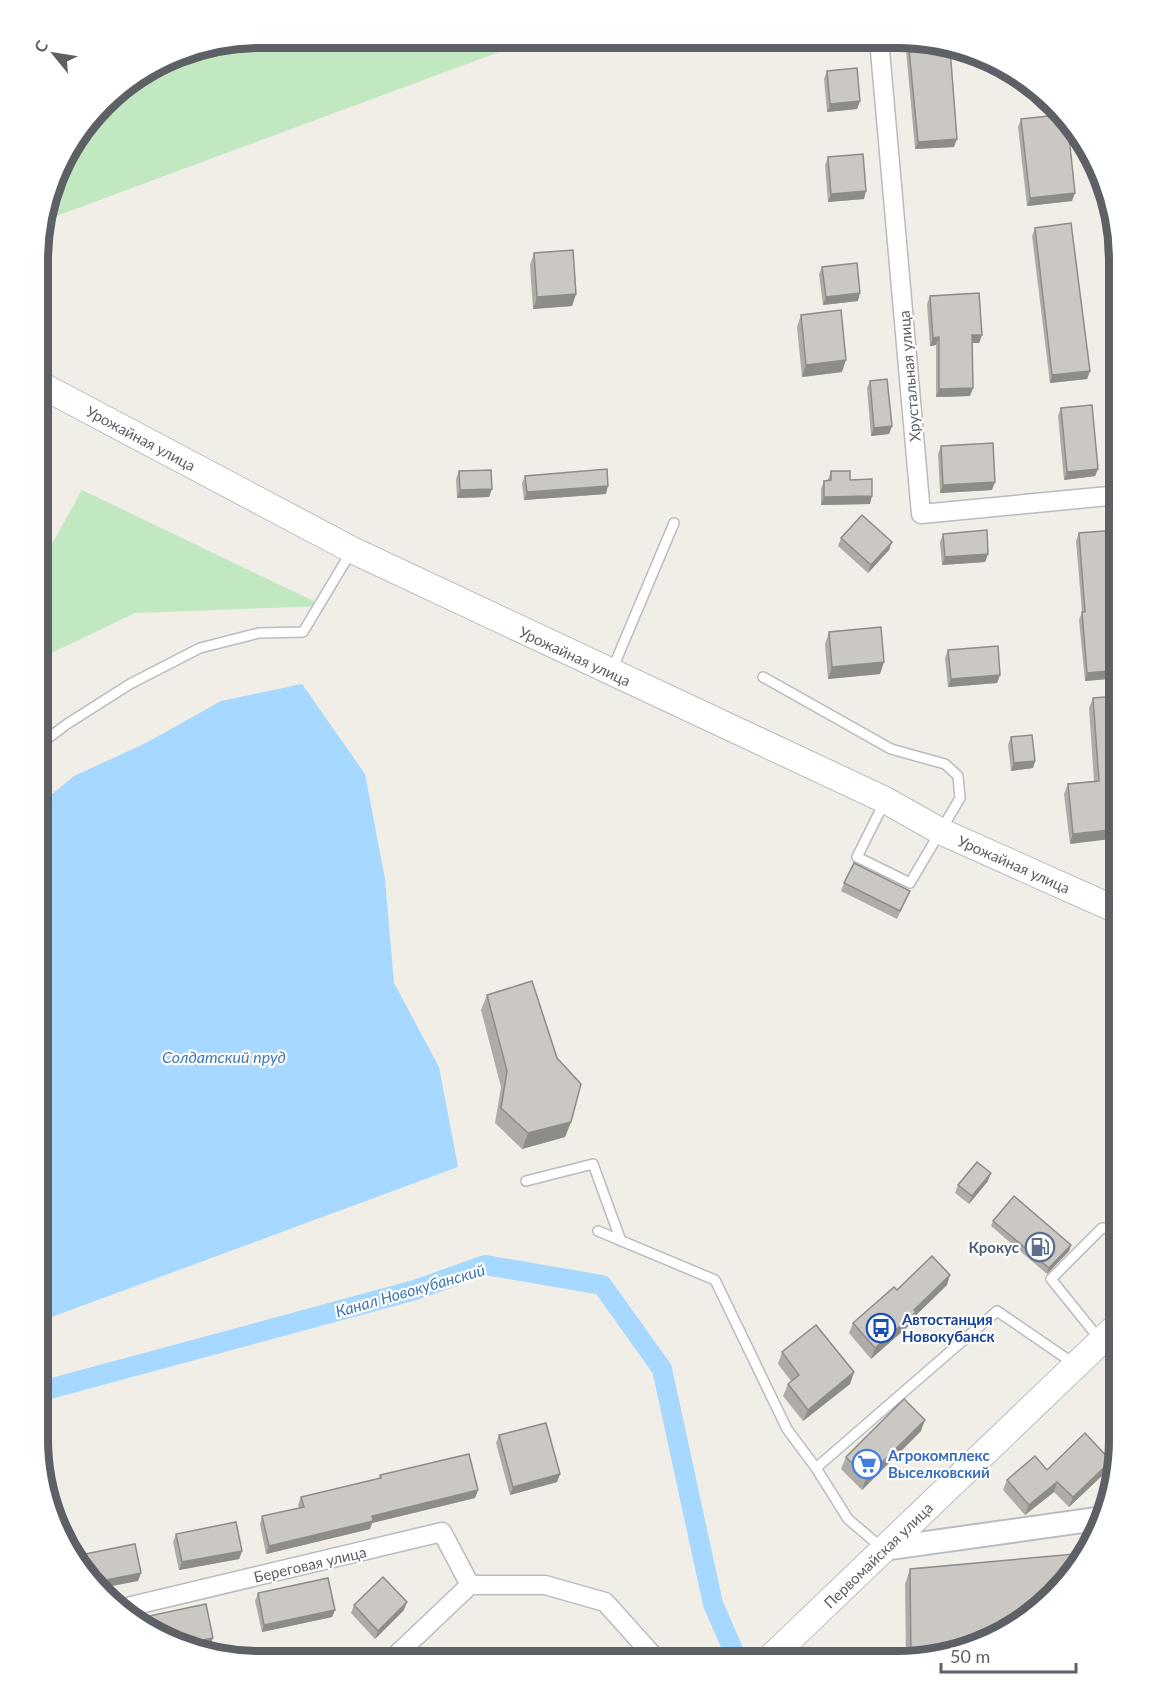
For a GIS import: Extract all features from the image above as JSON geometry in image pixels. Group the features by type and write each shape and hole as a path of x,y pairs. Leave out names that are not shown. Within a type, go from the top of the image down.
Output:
{"main road":[{"name":"Урожайная улица","path":"48,389 352,550 885,800 940,831 1109,907"},
{"name":"Первомайская улица","path":"777,1651 1109,1333"}],"street":[{"name":"Хрустальная улица","path":"880,48 921,514 1109,496"},
{"path":"883,1550 1093,1520"},
{"name":"Береговая улица","path":"130,1606 442,1532 470,1585"},
{"path":"400,1651 470,1585 544,1585 605,1602 649,1651"}],"lane":[{"path":"611,673 674,523"},
{"path":"48,738 67,723 130,684 200,648 259,633 303,632 352,550"},
{"path":"762,677 891,749 945,764 958,776 960,798 910,883 857,856 885,800"},
{"path":"526,1181 593,1164 621,1240"},
{"path":"1109,1228 1102,1228 1051,1279 1109,1331"},
{"path":"598,1231 715,1281 787,1429 816,1467 848,1519 883,1550"},
{"path":"816,1467 997,1311 1077,1365"}],"green space":[{"path":"246,48 510,48 52,218 59,192 70,166 84,142 101,120 142,84 192,59"},
{"path":"82,490 324,606 135,613 48,655 48,551"}],"water":[{"name":"Солдатский пруд","path":"302,684 365,774 385,879 394,983 439,1067 458,1167 48,1318 48,798 74,776 146,743 221,701"}],"building":[{"path":"909,48 950,55 957,139 918,142"},
{"path":"857,68 860,101 830,104 827,71"},
{"path":"1052,116 1065,131 1069,137 1075,193 1030,198 1021,119"},
{"path":"863,154 866,191 831,194 828,157"},
{"path":"1071,223 1090,371 1052,375 1035,228"},
{"path":"573,250 576,294 537,297 534,253"},
{"path":"857,263 860,293 826,297 822,267"},
{"path":"979,293 982,335 972,335 973,388 939,389 939,337 933,338 930,296"},
{"path":"841,310 846,360 806,365 801,315"},
{"path":"887,379 892,426 874,428 870,381"},
{"path":"1092,405 1098,469 1067,472 1061,408"},
{"path":"993,443 995,482 943,485 941,446"},
{"path":"607,469 608,486 527,492 525,476"},
{"path":"491,470 492,489 460,490 459,471"},
{"path":"831,471 850,471 850,480 872,479 872,496 824,497 824,481 831,480"},
{"path":"862,515 892,542 871,565 841,538"},
{"path":"987,530 988,554 945,557 943,534"},
{"path":"1109,531 1109,671 1087,673 1079,533"},
{"path":"881,627 884,662 832,667 829,632"},
{"path":"998,646 1000,675 951,679 948,650"},
{"path":"1109,697 1109,830 1073,834 1068,784 1099,781 1093,698"},
{"path":"1032,735 1035,761 1014,763 1011,737"},
{"path":"854,863 910,891 900,911 844,883"},
{"path":"532,981 557,1058 581,1084 571,1122 528,1133 501,1108 507,1071 487,995"},
{"path":"977,1162 991,1173 972,1196 958,1185"},
{"path":"1014,1196 1071,1245 1049,1268 993,1221"},
{"path":"932,1256 950,1275 914,1310 916,1312 875,1348 853,1323 894,1287 897,1290"},
{"path":"816,1325 854,1372 808,1410 788,1384 799,1375 782,1352"},
{"path":"904,1399 925,1420 866,1478 846,1457"},
{"path":"546,1423 560,1474 513,1487 499,1435"},
{"path":"1085,1433 1108,1458 1107,1465 1073,1497 1057,1482 1029,1505 1007,1480 1035,1456 1047,1470"},
{"path":"469,1454 478,1490 372,1516 373,1521 269,1546 262,1516 304,1507 301,1497"},
{"path":"236,1522 242,1551 182,1562 176,1534"},
{"path":"135,1544 141,1573 103,1581 82,1555"},
{"path":"1075,1554 1047,1589 1003,1623 952,1644 911,1651 910,1569"},
{"path":"383,1577 407,1602 378,1631 354,1605"},
{"path":"328,1578 335,1610 264,1625 258,1593"},
{"path":"206,1604 213,1638 192,1640 145,1617"}],"waterway":[{"name":"Канал Новокубанский","path":"48,1389 415,1290 485,1265 602,1285 662,1369 713,1604 734,1651"}],"place":[{"name":"Крокус","path":"1040,1247"},
{"name":"Автостанция Новокубанск","path":"881,1328"},
{"name":"Агрокомплекс Выселковский","path":"867,1464"}]}
